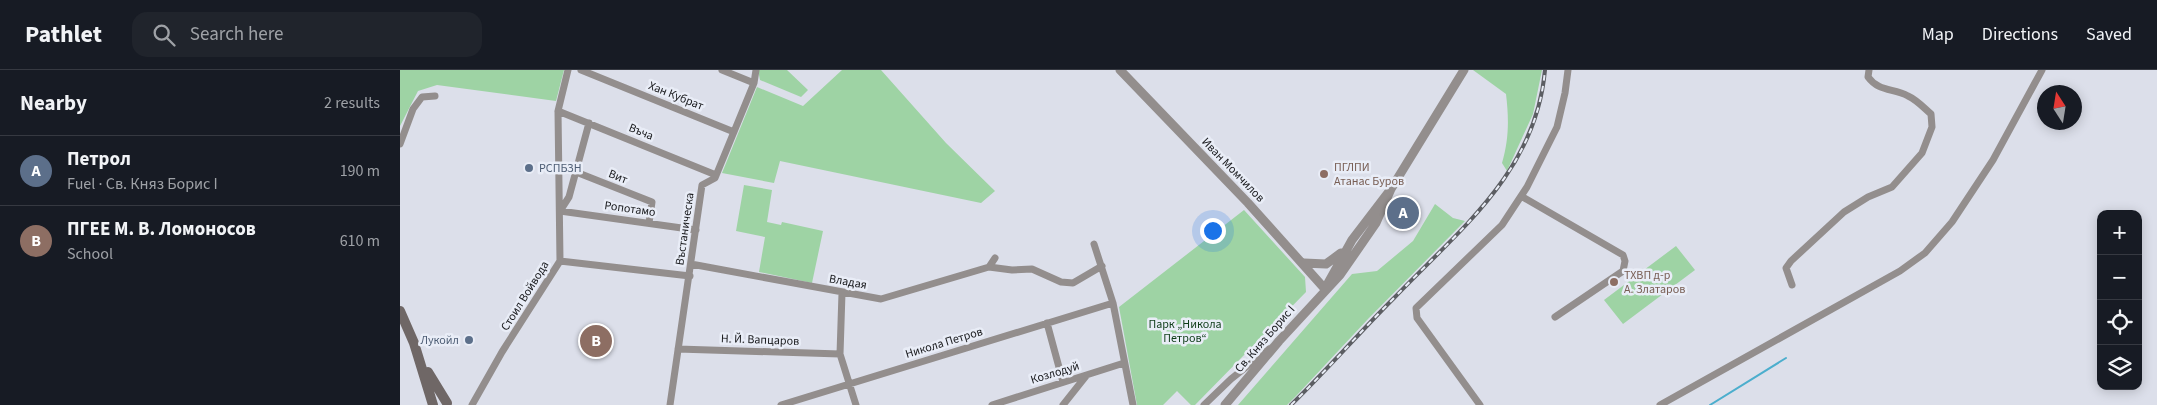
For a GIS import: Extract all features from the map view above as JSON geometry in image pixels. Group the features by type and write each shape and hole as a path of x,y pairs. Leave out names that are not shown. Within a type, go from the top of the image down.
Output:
{"main road":[{"path":"400,310 414,344 433,405"},
{"path":"414,344 449,404"}],"street":[{"name":"Стоил Войвода","path":"472,405 502,352 560,261 558,111 568,70"},
{"name":"Хан Кубрат","path":"581,70 734,132"},
{"path":"722,70 754,83"},
{"name":"Въстаническа","path":"670,405 702,185 715,178 754,83 756,70"},
{"name":"Иван Момчилов","path":"1120,70 1304,263 1325,289"},
{"name":"Св. Княз Борис I","path":"1325,289 1352,240 1391,189 1464,70"},
{"path":"1480,405 1417,318 1416,308 1502,225 1521,196 1546,153 1557,128 1568,70"},
{"path":"1792,285 1786,268 1791,261 1844,212 1868,197 1892,187 1922,153 1929,139 1932,127 1931,114 1908,96 1882,89 1873,84 1868,77 1869,70"},
{"path":"1660,405 1900,271 1924,253 1952,222 1993,160 2042,70"},
{"path":"400,144 413,109 422,97 435,96"},
{"name":"Въча","path":"558,111 716,175"},
{"path":"560,211 570,197 589,123"},
{"name":"Вит","path":"576,172 652,202 649,223"},
{"name":"Св. Княз Борис I","path":"1225,405 1325,289 1340,275 1376,223 1391,189"},
{"path":"1521,196 1623,255 1625,262 1623,271 1555,317"},
{"name":"Ропотамо","path":"560,211 696,230"},
{"path":"1304,263 1331,262 1352,240"},
{"path":"1094,244 1113,303 1133,405"},
{"path":"995,258 989,267 1012,270 1032,269 1061,282 1073,283 1102,266"},
{"path":"560,261 690,276"},
{"name":"Владая","path":"691,264 881,299 989,267"},
{"path":"842,293 840,354 856,405"},
{"name":"Никола Петров","path":"781,405 1113,303"},
{"path":"1047,323 1063,382"},
{"path":"1204,405 1231,379 1279,341"},
{"name":"Н. Й. Вапцаров","path":"678,349 840,354"},
{"name":"Козлодуй","path":"992,405 1124,364"},
{"path":"1063,405 1087,375"}],"green space":[{"path":"400,70 564,70 556,101 437,85 418,91 400,126"},
{"path":"758,70 787,70 808,90 801,97 760,80"},
{"path":"842,70 881,70 946,143 995,191 981,203 780,161 774,183 722,173 757,87 803,106"},
{"path":"1473,70 1542,70 1533,114 1507,171 1502,163 1508,129 1506,94"},
{"path":"744,185 772,190 767,222 781,225 782,222 823,231 812,283 759,272 765,237 736,231"},
{"path":"1435,204 1453,218 1465,221 1368,319 1297,395 1287,405 1238,405 1352,274 1377,271 1413,241"},
{"name":"Парк „Никола Петров“","path":"1244,210 1305,277 1306,292 1195,405 1191,405 1177,391 1163,405 1137,405 1119,307"},
{"path":"1676,246 1695,270 1623,324 1604,300"}],"waterway":[{"path":"1710,405 1786,358"}],"railway":[{"path":"1291,405 1468,223 1490,197 1510,169 1527,139 1539,106 1545,70"}],"place":[{"name":"РСПБЗН","path":"529,168"},
{"name":"ПГЛПИ Атанас Буров","path":"1324,174"},
{"name":"Петрол","path":"1403,213"},
{"name":"ТХВП д-р А. Златаров","path":"1614,282"},
{"name":"Лукойл","path":"469,340"},
{"name":"ПГЕЕ М. В. Ломоносов","path":"596,341"}]}
